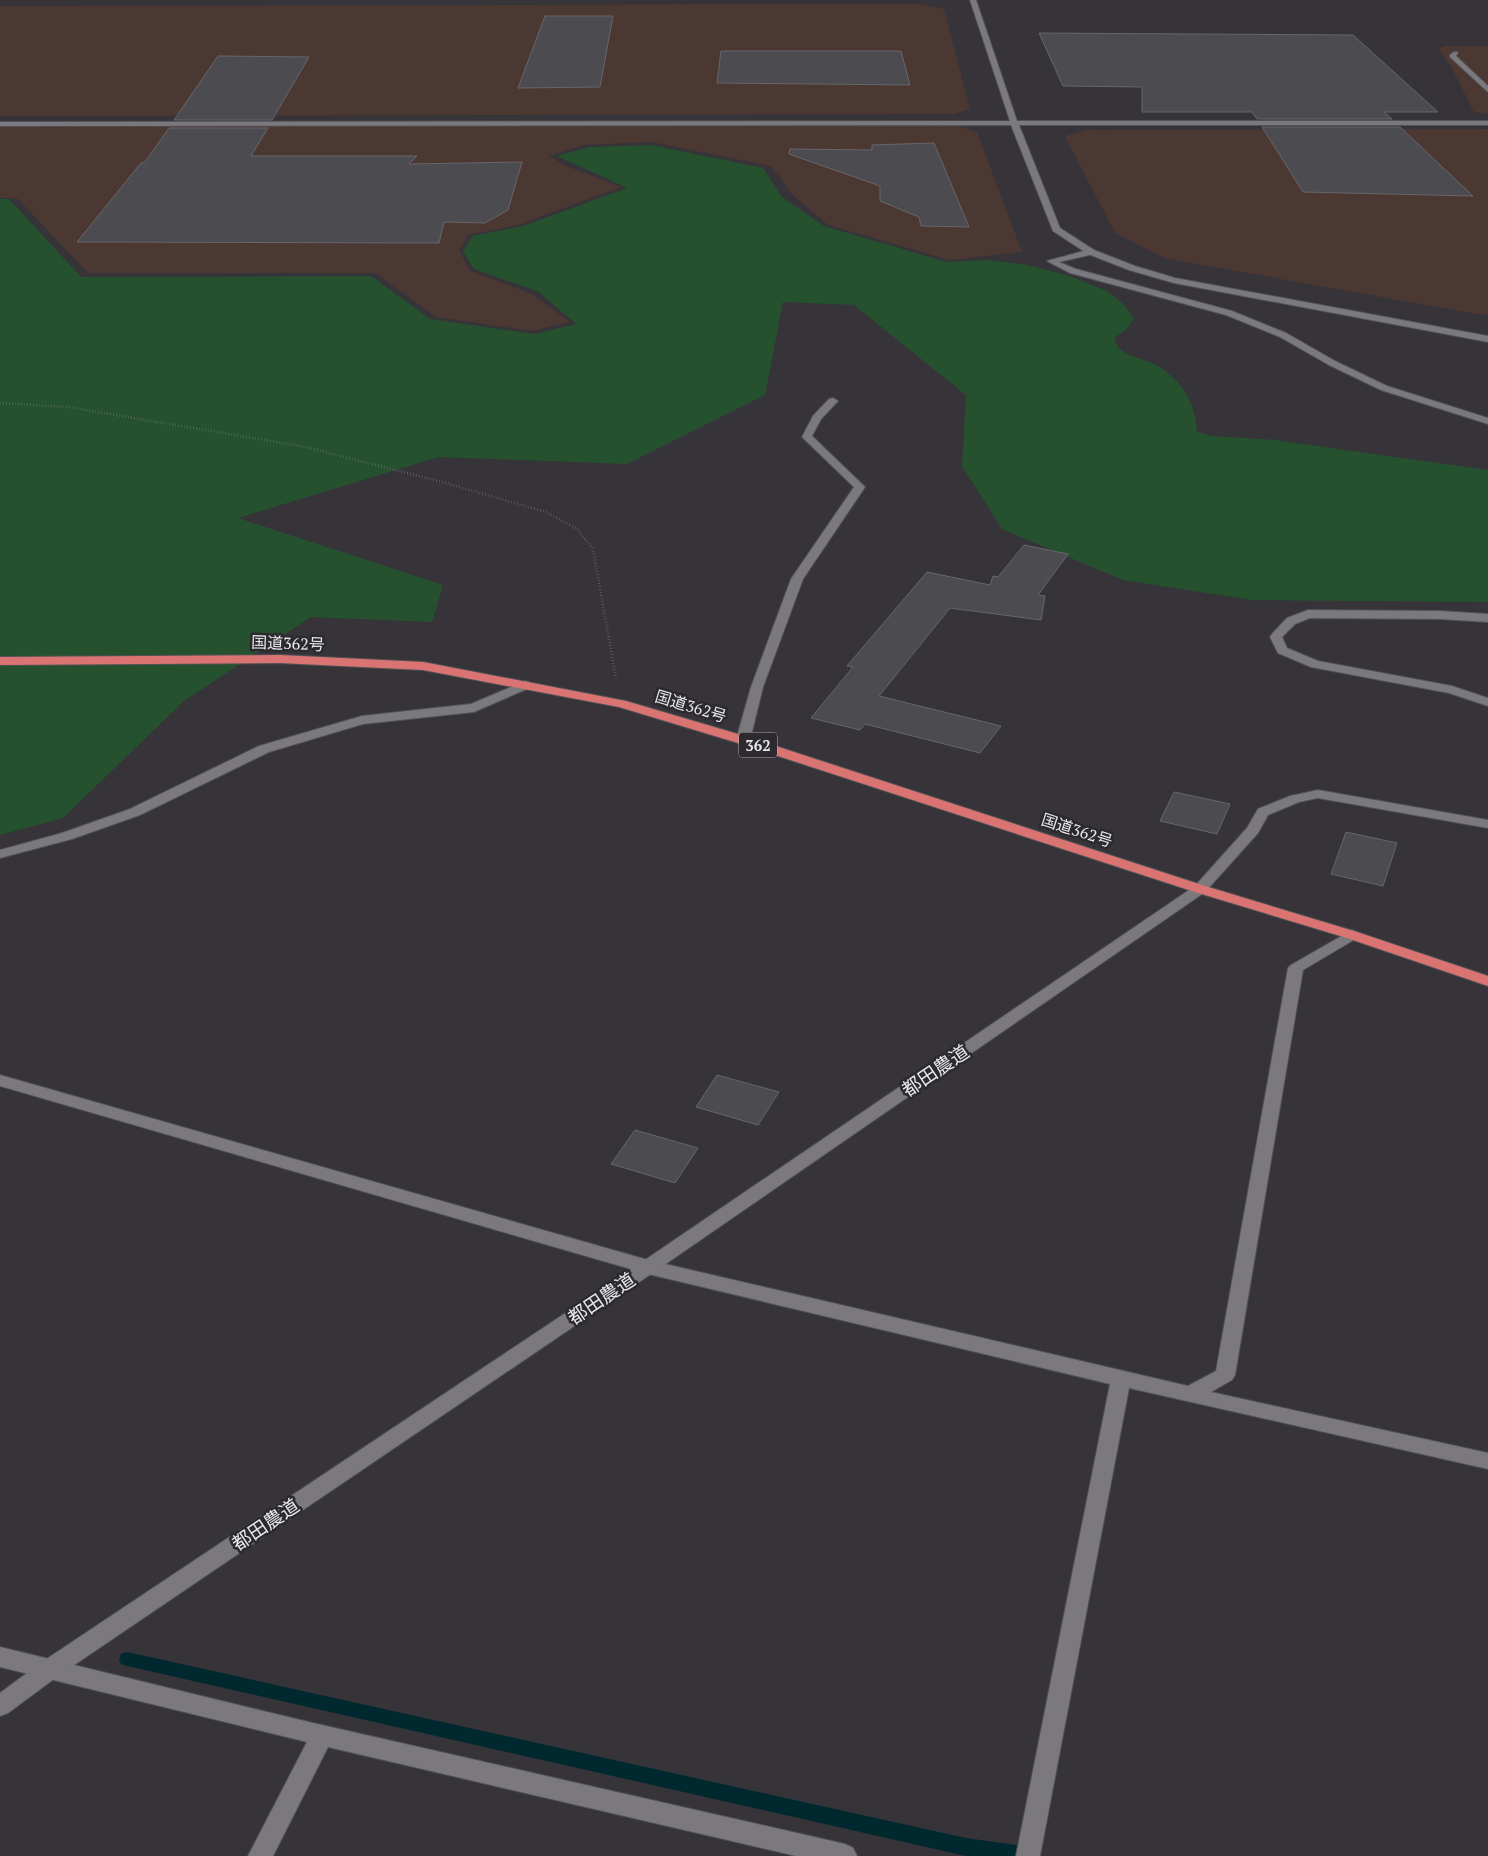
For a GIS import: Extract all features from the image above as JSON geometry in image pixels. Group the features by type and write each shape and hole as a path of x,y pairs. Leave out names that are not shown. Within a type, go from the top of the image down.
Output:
{"highway":[{"name":"国道362号","path":"0,661 280,659 423,666 621,704 743,740 1200,889 1352,935 1488,981"}],"street":[{"path":"973,0 1014,123 1056,228 1091,252 1132,268 1174,280 1488,339"},
{"path":"1456,53 1452,56 1488,90"},
{"path":"0,124 1488,123"},
{"path":"1091,252 1051,261 1073,270 1229,313 1283,335 1332,363 1384,388 1488,421"},
{"path":"743,740 757,687 797,579 860,487 807,437 817,418 833,401"},
{"path":"1488,618 1430,615 1308,614 1291,621 1276,638 1282,650 1315,664 1452,690 1488,702"},
{"path":"0,854 67,836 135,812 264,749 362,720 474,708 525,685"},
{"name":"都田農道","path":"0,1706 50,1669 648,1267 1200,889 1254,830 1263,812 1295,799 1318,794 1488,824"},
{"path":"1190,1394 1225,1375 1296,968 1352,935"},
{"path":"0,1080 648,1267 1121,1379 1488,1461"},
{"path":"1028,1856 1121,1379"},
{"path":"0,1657 322,1735 845,1856"},
{"path":"260,1856 322,1735"}],"path":[{"path":"0,403 77,408 306,447 442,482 546,512 576,529 593,548 621,704"}],"shaded area":[{"path":"919,4 944,9 970,109 954,114 0,116 0,6"},
{"path":"1444,46 1488,46 1488,114 1474,112 1451,66 1438,50"},
{"path":"93,125 958,126 977,132 1022,252 950,260 828,225 793,195 771,166 652,142 584,145 549,156 566,166 621,187 518,225 468,235 459,250 470,271 532,294 570,322 532,331 436,317 376,273 88,273 17,198 0,198 0,127"},
{"path":"1488,129 1488,316 1164,258 1115,233 1065,136 1088,130"}],"green space":[{"path":"651,145 763,168 782,197 824,226 947,262 987,260 1028,265 1069,276 1107,291 1122,303 1134,318 1127,329 1114,338 1118,346 1127,354 1152,363 1171,375 1190,401 1197,432 1212,436 1274,440 1488,470 1488,602 1252,600 1123,580 1002,529 962,466 966,395 854,305 783,302 765,395 627,464 439,457 238,518 443,585 432,622 311,617 184,701 63,818 0,835 0,199 9,199 81,277 371,276 430,319 535,334 576,324 539,292 474,269 463,251 473,236 523,226 627,188 557,156 590,147"}],"building":[{"path":"545,16 613,16 600,87 518,88"},
{"path":"1039,33 1353,35 1438,112 1384,112 1392,119 1257,119 1252,112 1142,112 1142,87 1063,86"},
{"path":"721,51 901,51 910,85 717,83"},
{"path":"218,56 309,57 272,120 174,120"},
{"path":"1262,127 1400,127 1473,196 1303,192"},
{"path":"169,128 268,128 251,156 417,156 409,164 522,162 508,210 485,223 444,222 439,243 77,242 141,163 145,162"},
{"path":"934,143 969,227 921,226 919,217 880,201 880,186 789,154 790,149 872,150 872,145"},
{"path":"1024,545 1068,554 1038,595 1045,596 1041,620 950,608 879,696 1001,726 980,753 865,724 860,730 811,718 853,667 847,666 927,572 990,585 993,576 998,577"},
{"path":"1174,792 1230,804 1217,834 1160,821"},
{"path":"1346,832 1397,843 1383,886 1331,874"},
{"path":"717,1075 779,1092 758,1125 696,1107"},
{"path":"635,1130 698,1148 675,1183 611,1164"}],"waterway":[{"path":"127,1659 966,1847 1030,1856"}]}
